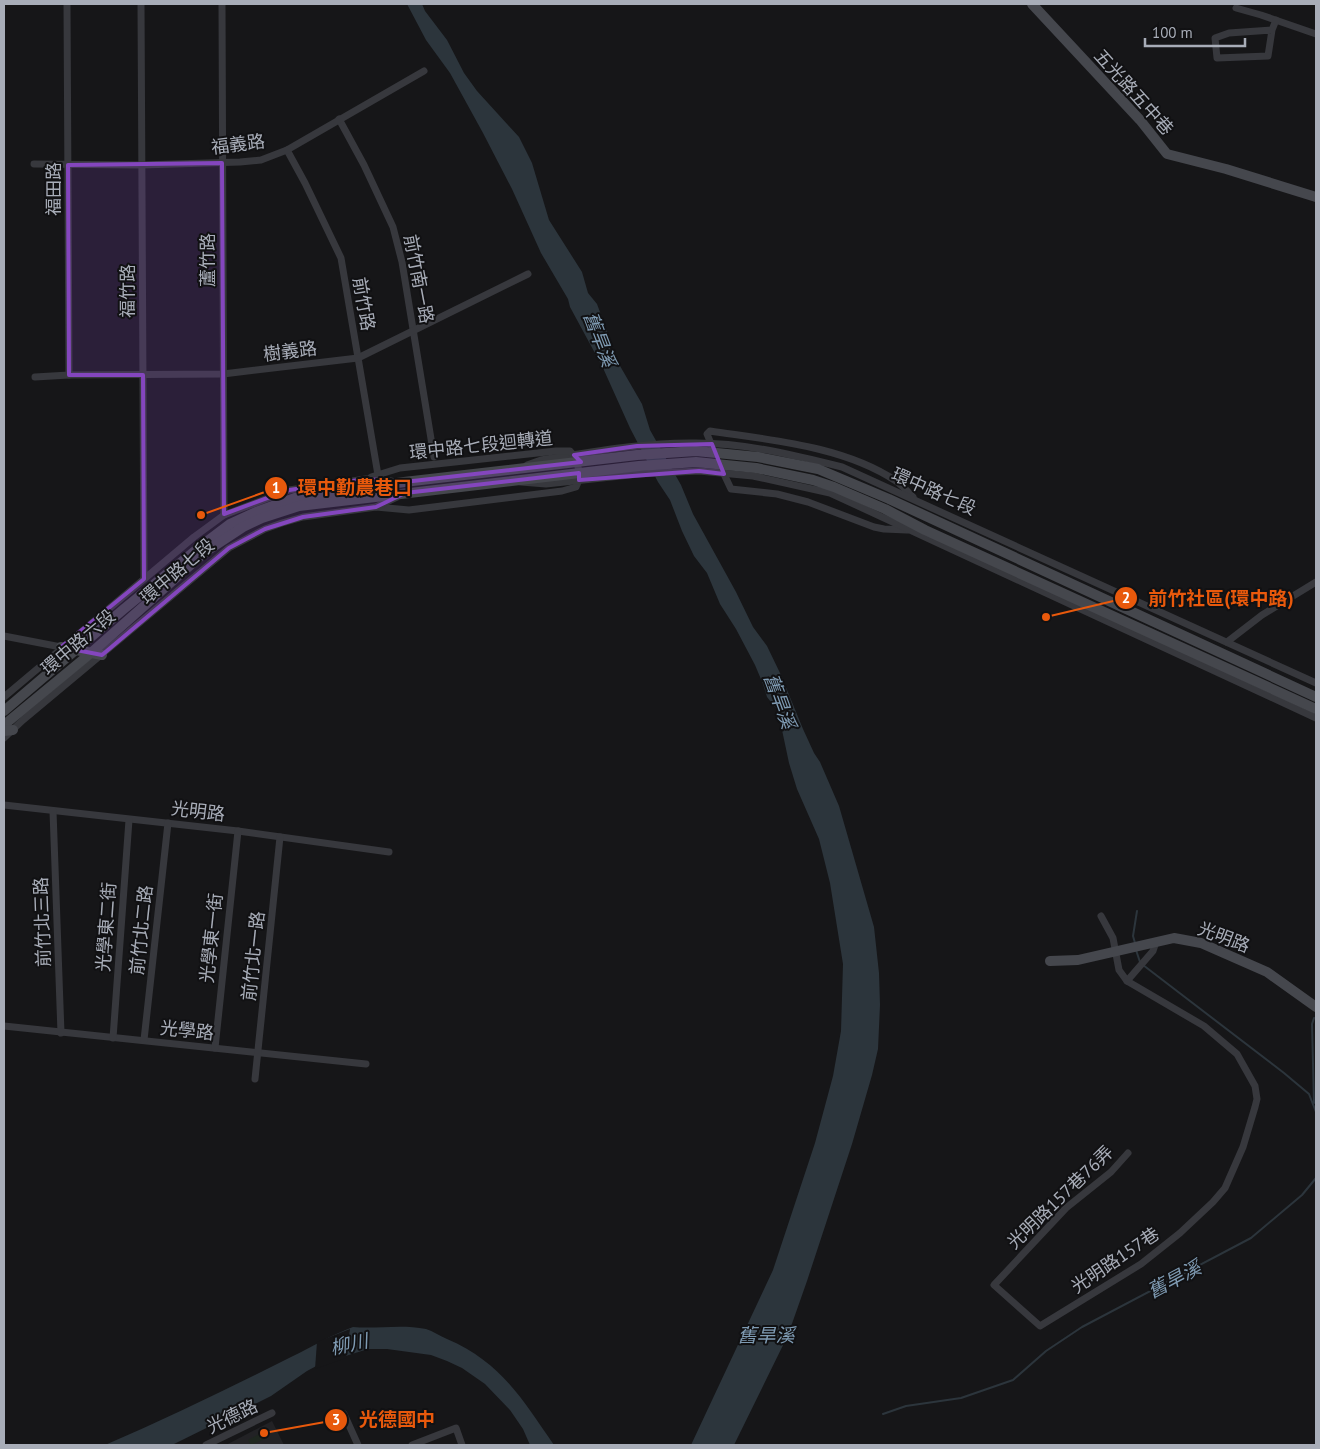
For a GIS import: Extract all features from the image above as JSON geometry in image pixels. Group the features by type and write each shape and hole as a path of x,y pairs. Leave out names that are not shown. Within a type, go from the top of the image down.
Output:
{"street":[{"name":"福田路","path":"67,4 69,375"},
{"name":"福竹路","path":"142,4 141,165 144,578"},
{"name":"蘆竹路","path":"222,4 224,516"},
{"name":"五光路五中巷","path":"1032,4 1140,120 1167,154 1226,169 1316,197"},
{"path":"1236,8 1316,34"},
{"path":"1272,30 1228,33 1215,38 1217,58 1268,56 1272,30 1276,20"},
{"name":"福義路","path":"34,164 141,165 261,160 287,150 424,71"},
{"name":"前竹南一路","path":"339,119 364,165 393,227 402,262 434,456"},
{"name":"前竹路","path":"287,150 341,258 378,475"},
{"name":"樹義路","path":"35,376 223,374 358,358 528,274"},
{"path":"910,530 884,529 808,502 777,494 731,489 708,432 785,442 847,458 898,482 918,501"},
{"name":"環中路七段","path":"515,470 541,460 637,446 697,443 759,448 842,467 1316,683"},
{"name":"環中路七段迴轉道","path":"366,478 400,468 556,451 570,451 577,460 579,478 576,487 562,491 409,510 376,507"},
{"name":"環中路七段","path":"294,498 420,486 515,470 637,455 696,451 758,457 818,469 889,499 1316,697"},
{"name":"環中路七段","path":"420,486 516,482 639,466 696,462 756,468 813,480 885,508 925,530 1316,709"},
{"name":"環中路七段","path":"516,482 546,484 639,474 699,471 753,476 830,493 1316,718"},
{"name":"環中路七段","path":"294,498 366,478 404,488"},
{"name":"環中路七段","path":"4,738 7,729 96,654 229,548 265,529 303,517 376,507 404,488"},
{"name":"環中路六段","path":"4,698 144,578 194,537 224,516 294,498"},
{"name":"環中路六段","path":"4,712 75,650 230,524 262,509 294,498"},
{"name":"環中路六段","path":"7,729 38,696 96,654 205,552 243,527 262,518 294,498"},
{"path":"1227,642 1262,615 1316,582"},
{"path":"4,636 96,654"},
{"name":"光明路","path":"4,804 129,820 238,831 389,852"},
{"name":"前竹北三路","path":"53,811 61,1033"},
{"name":"光學東二街","path":"113,1038 129,820"},
{"name":"前竹北二路","path":"144,1040 168,823"},
{"name":"光學東一街","path":"215,1048 238,831"},
{"name":"前竹北一路","path":"254,1079 280,837"},
{"path":"1101,916 1112,938 1119,970 1128,978 1153,950 1156,942"},
{"name":"光明路","path":"1050,961 1078,960 1174,938 1201,943 1267,972 1316,1007"},
{"name":"光明路157巷","path":"1040,1326 1141,1264 1180,1233 1213,1202 1224,1188 1243,1147 1255,1108 1257,1099 1255,1086 1237,1054 1204,1026 1128,978"},
{"name":"光學路","path":"4,1026 366,1064"},
{"name":"光明路157巷76弄","path":"1040,1326 994,1285 1066,1208 1111,1172 1128,1153"},
{"name":"光德路","path":"206,1445 272,1413"},
{"path":"344,1414 358,1445"},
{"path":"412,1445 456,1428 462,1445"}],"highlighted area":[{"path":"222,163 224,514 289,490 366,479 404,482 581,462 574,455 637,446 712,444 724,474 699,471 579,480 579,473 405,493 376,507 303,517 265,529 229,548 102,655 61,647 144,579 143,375 69,375 68,165"}],"shaded area":[{"path":"272,1421 284,1445 226,1445"},
{"path":"263,1432 267,1438 251,1445 248,1440"}],"water":[{"name":"舊旱溪","path":"407,4 422,4 425,11 447,40 464,73 477,91 519,137 532,163 549,220 582,272 588,293 597,304 607,331 611,354 616,359 642,404 650,430 681,485 693,514 753,627 767,646 803,729 820,762 839,806 874,927 880,1005 878,1049 872,1075 852,1144 788,1335 734,1445 691,1445 773,1270 815,1143 833,1076 841,1031 843,964 830,883 819,839 797,789 789,763 778,711 767,697 755,665 720,604 707,573 694,556 670,500 658,482 630,428 603,368 570,307 568,299 541,253 512,189 483,133 450,73 426,40"},
{"name":"柳川","path":"353,1327 408,1327 426,1329 466,1348 482,1359 509,1383 554,1445 530,1445 523,1429 510,1410 485,1384 462,1368 431,1355 387,1349 368,1349 320,1364 271,1396 172,1445 105,1445 199,1403 329,1337"}],"pier":[{"path":"350,1329 346,1358 315,1369 317,1342"}],"waterway":[{"name":"舊旱溪","path":"1135,943 1133,936 1137,911"},
{"name":"舊旱溪","path":"1136,950 1140,962"},
{"name":"舊旱溪","path":"1143,965 1309,1094 1316,1112"},
{"path":"1314,1018 1312,1024 1314,1103"},
{"name":"舊旱溪","path":"883,1414 906,1406 961,1398 1013,1380 1046,1351 1082,1327 1251,1238 1302,1195 1316,1178"}],"place":[{"name":"環中勤農巷口","path":"201,515"},
{"name":"前竹社區(環中路)","path":"1046,617"},
{"name":"光德國中","path":"264,1433"}]}
